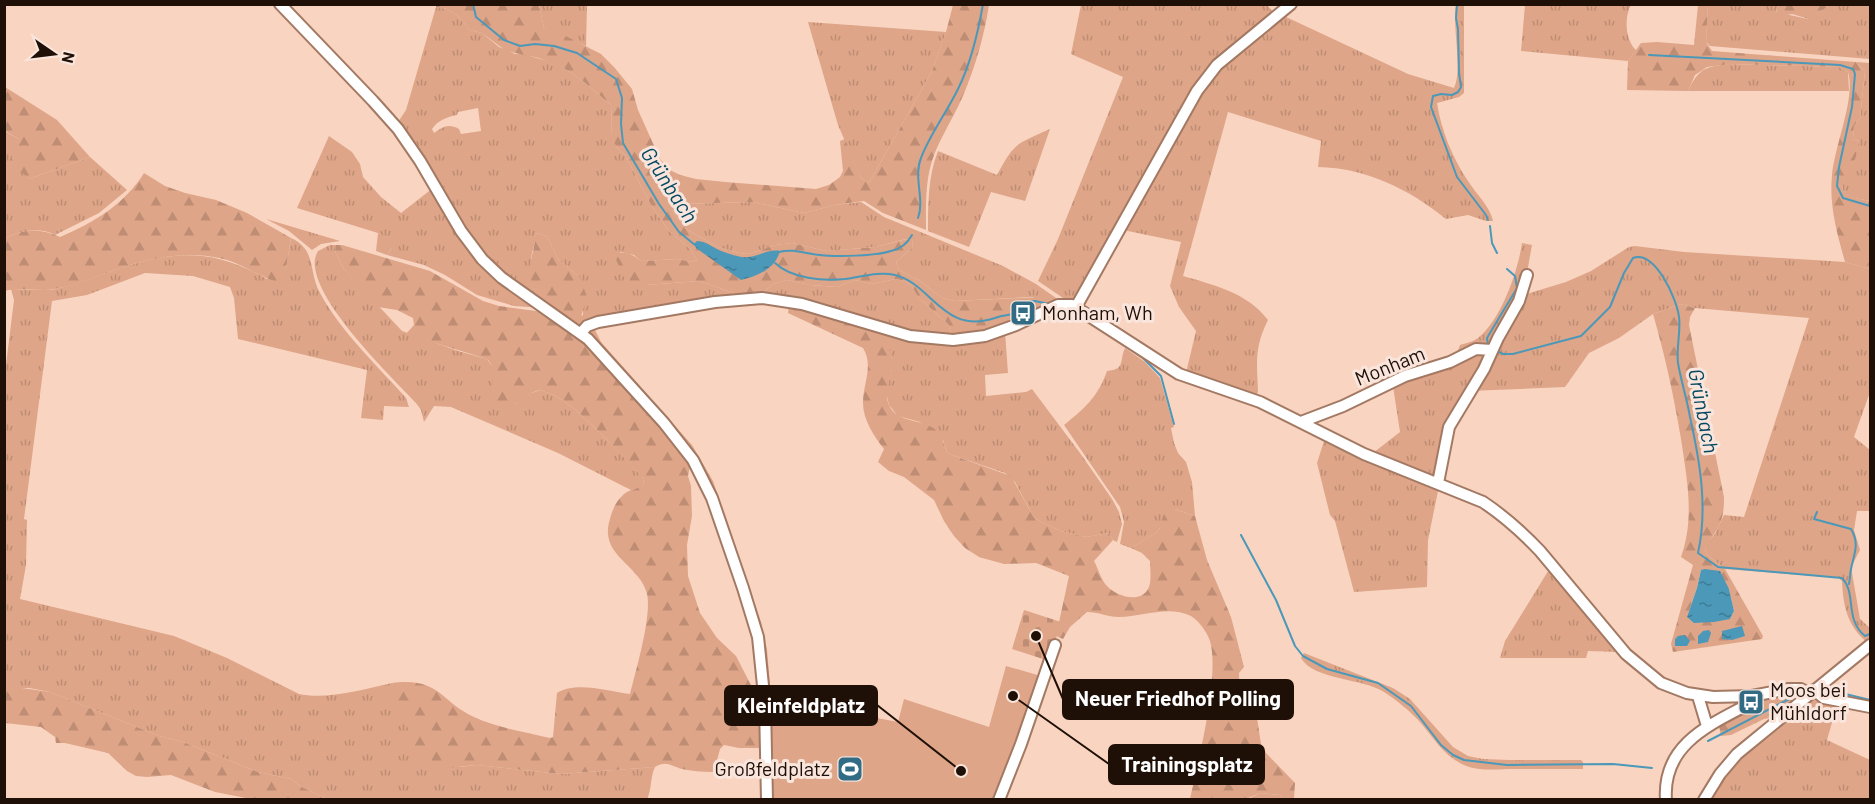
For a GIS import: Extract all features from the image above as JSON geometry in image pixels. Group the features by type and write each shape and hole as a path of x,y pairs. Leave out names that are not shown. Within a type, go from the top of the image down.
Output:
{"street":[{"path":"280,4 398,129 420,161 461,231 482,258 507,282 581,333 683,445 707,484 753,620 760,651 765,705 767,800"},
{"path":"1076,307 1197,91 1217,65 1291,4"},
{"path":"1438,483 1449,427 1484,369 1519,301 1527,275"},
{"path":"581,333 598,322 742,298 762,298 802,304 910,336 953,340 999,332 1054,307 1076,307 1171,370 1251,399 1365,454 1483,502 1512,522 1540,551 1626,654 1661,683 1698,696 1713,697 1752,696 1789,688 1801,689 1824,698 1870,707"},
{"name":"Monham","path":"1301,422 1343,406 1405,376 1450,362 1476,349 1492,350"},
{"path":"999,800 1055,645"},
{"path":"1704,800 1720,774 1737,754 1870,645"},
{"path":"1698,696 1707,726"},
{"path":"1666,800 1667,782 1678,753 1692,737 1707,726 1749,704 1752,696"}],"green space":[{"path":"1778,4 1830,5 1809,19 1792,14 1782,16 1776,13"},
{"path":"436,5 539,5 544,28 556,31 601,54 614,67 632,89 638,110 660,159 672,171 680,175 725,182 816,189 829,185 840,177 843,171 840,141 845,139 861,178 869,183 932,71 953,5 989,5 982,41 971,75 932,161 927,186 926,230 883,213 864,201 834,205 804,213 752,202 681,204 675,205 672,211 686,229 718,247 739,253 749,254 775,245 792,243 826,251 875,247 907,239 912,240 913,247 896,262 899,270 919,280 942,298 955,301 1042,297 1049,306 1000,329 952,336 948,324 918,297 911,285 896,279 872,284 855,280 837,287 787,280 774,284 759,295 743,296 699,281 646,285 626,282 614,255 628,254 641,261 678,259 692,262 697,260 690,249 669,231 651,205 625,155 617,148 612,138 611,105 565,69 539,58 506,51 482,33 470,30 459,17 447,9 436,7"},
{"path":"539,5 587,5 586,46 544,28"},
{"path":"1081,5 1267,5 1275,14 1209,71 1076,300 1069,302 1038,281 1058,239 1123,77 1071,54"},
{"path":"1456,5 1464,5 1464,93 1459,97 1437,103 1441,123 1453,154 1468,181 1489,210 1493,221 1468,215 1446,219 1417,198 1386,182 1353,171 1318,167 1321,141 1228,112 1183,276 1230,291 1251,303 1268,320 1258,347 1258,392 1256,396 1186,373 1196,331 1179,307 1170,286 1181,242 1123,230 1192,104 1229,58 1284,16 1408,74 1454,88 1458,70"},
{"path":"1525,5 1631,5 1627,16 1627,28 1632,46 1636,50 1628,61 1521,51"},
{"path":"1698,5 1708,5 1706,42 1712,51 1856,62 1865,71 1860,118 1854,126 1853,139 1859,141 1857,153 1845,179 1843,191 1850,197 1870,201 1870,269 1845,262 1833,209 1832,176 1847,109 1850,83 1848,72 1839,67 1730,64 1707,67 1695,75 1688,91 1627,90 1628,61 1641,43 1694,45"},
{"path":"1708,5 1778,5 1776,12 1808,19 1830,5 1870,5 1870,59 1710,46 1706,42"},
{"path":"436,7 447,9 459,17 470,30 482,33 499,47 515,54 554,63 565,69 611,105 612,137 617,148 625,155 651,205 669,231 690,249 697,260 692,262 678,259 641,261 634,255 620,252 646,285 699,281 743,296 577,325 571,321 583,315 580,278 558,259 547,236 535,233 531,264 536,298 513,282 480,252 398,122 406,110","holes":["478,108 481,131 461,134 459,129 449,126 434,133 432,129 440,121 457,115 458,112"]},
{"path":"808,22 946,32 932,71 869,183 861,178 838,125"},
{"path":"1856,62 1870,63 1870,201 1849,197 1843,191 1844,179 1855,160 1859,141 1853,139 1854,126 1860,118 1865,71"},
{"path":"1729,64 1839,67 1848,72 1849,91 1688,91 1699,73 1714,66"},
{"path":"5,87 57,120 90,157 29,179 10,162 19,139 5,131"},
{"path":"1050,129 1025,201 991,192 969,247 928,231 930,180 938,151 997,175 1012,150"},
{"path":"4,131 19,139 29,179 90,157 127,190 99,213 55,235 43,231 30,231 17,233 5,239"},
{"path":"329,136 352,152 360,164 363,177 381,197 401,213 433,188 462,238 543,308 514,306 477,295 424,265 387,255 392,248 392,240 378,233 297,208"},
{"path":"144,173 165,186 216,200 247,213 291,238 286,269 277,282 227,260 188,255 157,258 60,288 5,291 5,239 25,231 46,232 60,237 72,232 96,219 118,203"},
{"path":"752,202 804,213 834,205 861,202 884,217 1003,266 1036,284 1056,298 1056,301 1049,306 1033,297 955,301 942,298 919,280 899,270 896,262 913,247 912,240 906,239 875,247 826,251 792,243 775,245 749,254 739,253 718,247 686,229 672,211 675,205 681,204"},
{"path":"266,219 340,241 321,244 312,250 289,231"},
{"path":"378,233 393,240 392,248 387,255 376,251"},
{"path":"535,233 547,236 558,259 580,278 587,297 580,320 571,321 536,298 530,268"},
{"path":"291,238 305,249 311,262 316,285 338,321 406,398 409,407 384,406 383,420 361,418 367,370 238,339 234,298 230,287 193,276 145,273 87,295 52,301 24,519 27,520 26,565 20,599 174,636 227,658 299,694 333,695 392,683 399,698 460,767 476,765 561,774 655,767 647,800 327,799 291,779 258,772 183,742 159,736 50,692 29,688 5,688 4,381 14,300 11,289 56,289 131,265 170,256 189,255 227,261 267,279 286,269"},
{"path":"1522,243 1532,245 1523,295 1566,282 1591,271 1629,247 1635,246 1684,252 1845,262 1870,269 1870,392 1854,437 1870,450 1870,511 1857,511 1854,530 1860,550 1851,567 1860,619 1870,628 1870,640 1867,642 1860,636 1847,614 1842,581 1839,578 1725,569 1705,553 1706,543 1715,534 1724,515 1744,517 1809,318 1695,308 1681,304 1653,314 1619,338 1589,353 1565,387 1469,391 1454,414 1437,474 1433,477 1373,453 1400,432 1393,386 1449,358 1457,353 1460,345 1476,339 1486,330 1494,320 1507,294 1517,267"},
{"path":"330,245 336,245 335,251 343,268 402,331 487,359 494,369 493,391 515,404 529,394 540,390 570,405 626,459 644,479 643,485 631,490 558,453 451,407 434,406 424,422 421,410 416,403 350,330 333,308 321,286 315,267 318,251"},
{"path":"336,245 430,271 483,301 499,306 550,313 596,351 691,462 688,476 691,486 692,516 687,545 688,576 700,613 717,638 736,656 756,695 760,707 761,748 724,745 720,749 714,772 685,770 665,764 655,767 561,774 476,765 448,768 435,765 422,758 414,746 392,683 408,682 430,687 462,711 483,721 550,738 553,737 557,693 565,689 583,687 630,694 645,629 647,594 637,575 615,551 608,532 610,519 618,500 625,493 643,485 644,479 594,427 563,401 540,390 511,405 501,404 494,395 492,369 487,359 406,334 414,325 413,318 397,310 378,307 343,268 335,251"},
{"path":"896,279 911,285 918,297 948,324 952,336 934,337 759,295 774,284 787,280 837,287 855,280 872,284"},
{"path":"789,304 877,329 891,355 892,370 887,399 893,411 904,418 932,427 942,438 947,452 952,455 1011,476 1033,516 1041,522 1061,531 1086,537 1109,533 1113,540 1094,561 1105,583 1116,593 1134,597 1144,594 1148,589 1150,561 1142,553 1131,548 1156,533 1160,528 1165,510 1169,507 1195,516 1207,560 1231,617 1244,667 1239,673 1241,695 1245,703 1256,711 1261,744 1266,753 1295,783 1294,799 1283,799 1280,795 1260,793 1246,799 1190,799 1207,719 1212,675 1210,641 1200,624 1191,616 1164,611 1128,617 1087,612 1070,627 1063,639 1056,636 1069,576 1036,563 1004,564 979,557 965,548 944,521 934,500 904,477 889,471 878,462 884,449 870,428 863,409 868,361 863,348 788,313"},
{"path":"1681,304 1695,308 1689,325 1724,497 1722,519 1708,542 1705,553 1725,569 1763,636 1762,639 1673,652 1671,644 1693,565 1681,557 1688,528 1687,484 1672,392 1653,314","holes":["1701,570 1729,589 1734,611 1730,619 1687,617"]},
{"path":"594,328 601,342 692,445 713,481 761,622 767,649 771,698 768,701 767,683 709,483 592,338 589,330"},
{"path":"877,330 910,338 1005,332 1008,373 985,375 986,396 1026,392 1032,389 1112,499 1122,524 1117,542 1109,533 1086,537 1061,531 1041,522 1033,516 1015,482 1005,473 952,455 947,452 943,440 920,422 898,416 889,405 886,392 892,369 892,358"},
{"path":"1125,348 1145,362 1160,378 1174,427 1171,428 1174,443 1178,453 1186,462 1192,482 1195,516 1175,509 1156,533 1131,548 1120,544 1124,522 1120,507 1064,425 1090,401 1107,371 1121,364"},
{"path":"1325,438 1439,486 1428,540 1427,587 1354,592 1335,521 1330,515 1317,463"},
{"path":"1550,568 1620,652 1588,651 1586,658 1500,658 1505,641"},
{"path":"1024,610 1061,622 1049,661 1012,649"},
{"path":"1304,653 1393,688 1410,699 1453,747 1468,756 1510,760 1581,760 1583,769 1491,770 1469,767 1453,759 1415,717 1389,695 1375,687 1316,671 1301,658"},
{"path":"1006,666 1041,676 996,799 772,799 771,698 898,722 904,699 989,727"},
{"path":"15,687 50,692 159,736 183,742 258,772 291,779 327,799 251,799 215,792 171,775 136,776 127,771 108,753 56,743 55,737 41,727 5,723 5,688"},
{"path":"1789,695 1792,704 1776,717 1764,719 1731,735 1721,736 1719,726 1755,701"},
{"path":"1811,697 1837,705 1827,740 1870,760 1870,799 1708,800 1729,767"},
{"path":"1260,793 1280,795 1283,799 1246,800"}],"water":[{"path":"697,241 742,257 780,251 774,263 765,271 741,280 696,248 694,244"},
{"path":"1701,570 1720,571 1729,589 1734,611 1730,619 1694,623 1687,617"},
{"path":"1742,626 1745,636 1732,640 1722,639 1722,631"},
{"path":"1709,630 1711,633 1708,642 1698,644 1698,636 1703,631"},
{"path":"1685,635 1690,641 1687,646 1675,646 1675,639"}],"waterway":[{"name":"Grünbach","path":"473,4 476,17 504,40 520,46 535,44 554,46 577,53 616,79 622,98 623,143 659,204 679,232 695,245"},
{"name":"Grünbach","path":"918,218 920,211 918,173 921,158 963,79 979,26 983,4"},
{"name":"Grünbach","path":"1457,4 1461,87 1452,95 1433,96 1431,107 1457,177 1488,220"},
{"path":"1649,55 1840,65 1853,69 1855,74 1852,107 1837,186 1843,198 1870,206"},
{"name":"Grünbach","path":"1490,226 1492,243 1497,253"},
{"name":"Grünbach","path":"779,252 795,251 836,256 876,254 901,247 912,235"},
{"name":"Grünbach","path":"1497,351 1503,354 1513,354 1581,336 1610,307 1633,258 1649,261 1664,278 1679,317 1678,363 1694,434 1702,485 1702,519 1698,553 1718,567 1842,578 1849,591 1855,622 1865,636 1870,634"},
{"path":"775,263 799,276 827,280 876,274 895,275 908,280 939,306 963,320 977,321 1009,315 1020,303 1035,301 1049,304"},
{"name":"Grünbach","path":"1488,345 1487,338 1517,288 1515,276 1507,269"},
{"path":"1063,309 1087,321"},
{"path":"1110,335 1143,358 1161,376 1174,424"},
{"path":"1817,512 1814,519 1851,529 1854,534 1856,549 1849,584"},
{"path":"1241,535 1276,600 1295,646 1303,656 1327,669 1378,683 1411,706 1441,745 1453,755 1464,760 1507,765 1613,764 1652,768"},
{"path":"1829,690 1870,700"},
{"path":"1708,741 1793,697"}],"place":[{"name":"Monham, Wh","path":"1023,313"},
{"name":"Neuer Friedhof Polling","path":"1036,636"},
{"name":"Trainingsplatz","path":"1013,696"},
{"name":"Moos bei Mühldorf","path":"1751,702"},
{"name":"Großfeldplatz","path":"850,769"},
{"name":"Kleinfeldplatz","path":"961,771"}]}
